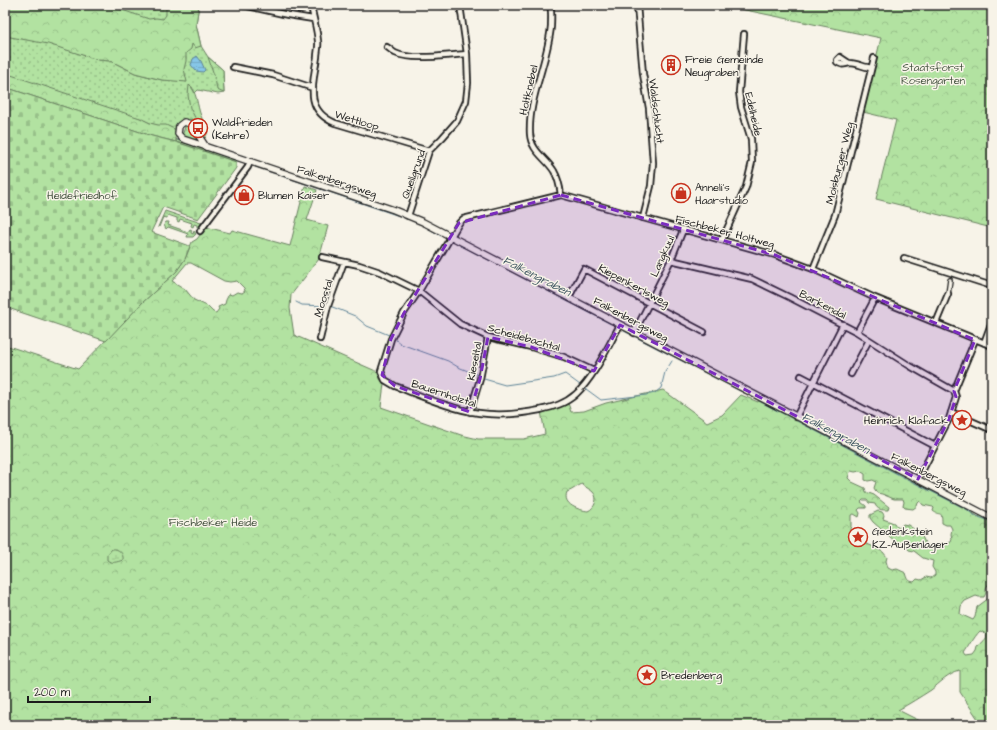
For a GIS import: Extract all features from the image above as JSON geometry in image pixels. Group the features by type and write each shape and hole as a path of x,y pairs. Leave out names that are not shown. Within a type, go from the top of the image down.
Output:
{"street":[{"path":"243,5 313,19"},
{"name":"Wettloop","path":"311,5 318,42 313,99 316,108 321,115 327,120 429,151"},
{"name":"Quellgrund","path":"408,216 429,151 457,120 466,101 468,84 467,54 460,5"},
{"name":"Holtknebel","path":"550,5 552,14 550,42 532,106 530,133 532,145 535,150 554,172 561,194"},
{"name":"Waldschlucht","path":"637,5 643,74 649,108 653,163 651,186 643,218"},
{"name":"Edelheide","path":"722,240 746,187 752,162 751,139 741,107 739,92 744,34"},
{"path":"387,47 395,52 408,56 432,57 467,54"},
{"name":"Moisburger Weg","path":"813,269 835,215 874,58"},
{"path":"850,63 871,68"},
{"path":"232,67 274,75 313,88"},
{"name":"Falkenbergsweg","path":"206,147 192,124 184,122 179,126 178,132 181,138 206,147 408,216 569,297 796,417 992,518"},
{"path":"200,231 248,167 250,162"},
{"path":"451,237 463,219 561,194"},
{"name":"Fischbeker Holtweg","path":"561,194 775,255 813,269 875,298 992,346"},
{"name":"Langkuul","path":"634,332 671,260 683,230"},
{"name":"Bauernholztal","path":"451,237 404,313 391,339 381,369 383,377 387,383 470,412 510,414 560,404 571,399 594,371 620,325"},
{"name":"Scheidebachtal","path":"322,257 359,265 380,272 419,291 460,324 488,337 531,347 564,357 594,371"},
{"path":"904,258 978,280 992,286"},
{"name":"Barkendal","path":"671,260 752,280 843,324 954,391"},
{"name":"Moostal","path":"320,339 328,306 344,262"},
{"name":"Kiepenkerlsweg","path":"569,297 584,269 704,332"},
{"path":"936,323 948,294 950,280"},
{"path":"857,332 875,298"},
{"path":"984,343 992,321"},
{"path":"796,417 843,324"},
{"name":"Kieseltal","path":"470,412 480,380 488,337"},
{"path":"851,374 869,340"},
{"path":"918,479 949,419 956,396 954,391 975,340"},
{"path":"801,376 935,446"},
{"path":"951,412 992,430"}],"highlighted area":[{"path":"561,195 775,255 975,340 954,391 956,397 949,419 918,479 620,325 594,371 531,347 488,337 480,379 470,412 395,386 382,375 391,339 404,313 459,223"}],"green space":[{"path":"5,5 199,5 196,24 201,46 208,57 223,70 224,93 218,94 198,90 195,93 192,87 189,98 190,104 201,129 203,130 205,138 199,126 192,119 191,121 185,120 176,128 176,130 156,125 140,118 5,87","holes":["50,44 184,81 162,80 135,73 111,61 98,60"]},
{"path":"5,5 98,5 119,9 149,19 163,19 166,15 166,5 199,5 196,24 201,46 195,48 192,44 191,49 186,53 184,69 187,82 162,80 135,73 111,61 98,60 48,44 5,36"},
{"name":"Staatsforst Rosengarten","path":"721,5 992,5 992,228 876,199 896,120 863,112 881,38"},
{"path":"208,57 223,70 224,93 217,90 215,78"},
{"path":"5,73 140,118 150,123 166,125 176,130 176,142 152,136 5,87"},
{"path":"189,85 194,91 200,112 208,128 208,133 205,138 203,130 201,129 190,108 188,95"},
{"name":"Heidefriedhof","path":"5,87 152,136 176,142 236,162 236,168 198,219 163,207 151,232 190,246 185,259 176,272 143,302 106,341 5,307"},
{"path":"184,125 190,125 198,141 186,138 181,134 183,133 185,127"},
{"path":"176,139 237,159 236,162 176,142"},
{"name":"Fischbeker Heide","path":"305,186 317,190 307,220 328,226 319,259 291,295 290,308 294,335 378,372 380,379 384,384 381,407 461,435 478,439 524,439 545,434 541,411 568,403 571,412 584,411 606,403 663,390 707,422 722,415 741,395 758,402 759,400 972,509 971,512 979,517 981,514 992,520 992,578 986,588 984,597 976,596 965,601 961,606 960,614 973,620 977,607 989,598 992,598 992,725 982,725 960,692 960,671 948,676 931,690 898,710 928,725 5,725 5,345 78,369 143,302 176,272 185,259 192,242 197,239 206,227 230,233 232,230 290,246","holes":["187,263 191,263 224,281 237,281 245,291 242,293 237,292 232,295 229,294 225,304 218,307 219,309 216,313 207,306 194,300 185,289 172,281","860,471 865,474 865,480 873,480 876,482 874,488 877,493 894,499 903,499 903,506 905,508 913,509 920,501 923,505 933,507 933,511 941,515 942,523 950,525 952,529 951,542 936,548 930,547 925,543 921,534 908,525 903,524 899,528 894,523 883,519 884,515 882,512 878,511 870,515 873,522 897,543 903,543 909,550 914,551 923,558 933,561 932,567 935,575 931,578 926,577 921,580 917,579 914,582 910,581 906,573 897,569 892,570 888,568 886,561 887,557 883,552 860,541 856,542 848,536 851,526 851,515 854,514 859,517 860,513 858,510 860,508 866,508 866,506 861,502 863,500 867,500 869,503 875,504 880,509 888,510 889,507 874,495 866,492 865,488 852,482 848,478 850,472","582,484 595,494 596,500 590,510 588,511 576,508 569,503 566,497 567,492","980,631 987,637 978,647 974,655 967,656 965,653 973,639"]},
{"path":"165,211 201,223 202,225 197,227 197,225 194,224 193,227 191,226 192,223 180,219 179,222 177,221 177,218 168,215 167,218 163,217 158,227"},
{"path":"166,222 169,222 168,225 188,232 190,229 192,230 191,233 193,234 194,231 196,234 193,237 187,237 188,234 168,227 166,229 164,225"},
{"path":"112,549 117,549 120,552 123,556 123,560 113,562 107,560 107,555"}],"water":[{"path":"197,56 205,70 203,72 196,71 191,65 193,59"}],"waterway":[{"name":"Falkengraben","path":"178,140 241,162"},
{"name":"Falkengraben","path":"256,167 411,220"},
{"name":"Falkengraben","path":"426,227 441,236"},
{"name":"Falkengraben","path":"456,243 611,324"},
{"path":"296,302 302,305 326,306"},
{"path":"330,306 355,316 367,326 389,335"},
{"name":"Falkengraben","path":"624,331 744,393"},
{"path":"396,340 401,344 448,361 458,367 478,375"},
{"path":"586,389 601,400 655,393 661,388 665,372 672,361"},
{"path":"484,379 505,385 554,378 565,374 580,385"},
{"name":"Falkengraben","path":"759,401 905,478"},
{"name":"Falkengraben","path":"907,479 968,510 976,516 992,522"}],"place":[{"name":"Freie Gemeinde Neugraben","path":"671,65"},
{"name":"Waldfrieden (Kehre)","path":"198,128"},
{"name":"Anneli's Haarstudio","path":"681,193"},
{"name":"Blumen Kaiser","path":"244,195"},
{"name":"Heinrich Klafack","path":"962,420"},
{"name":"Gedenkstein KZ-Außenlager","path":"858,537"},
{"name":"Bredenberg","path":"647,675"}]}
